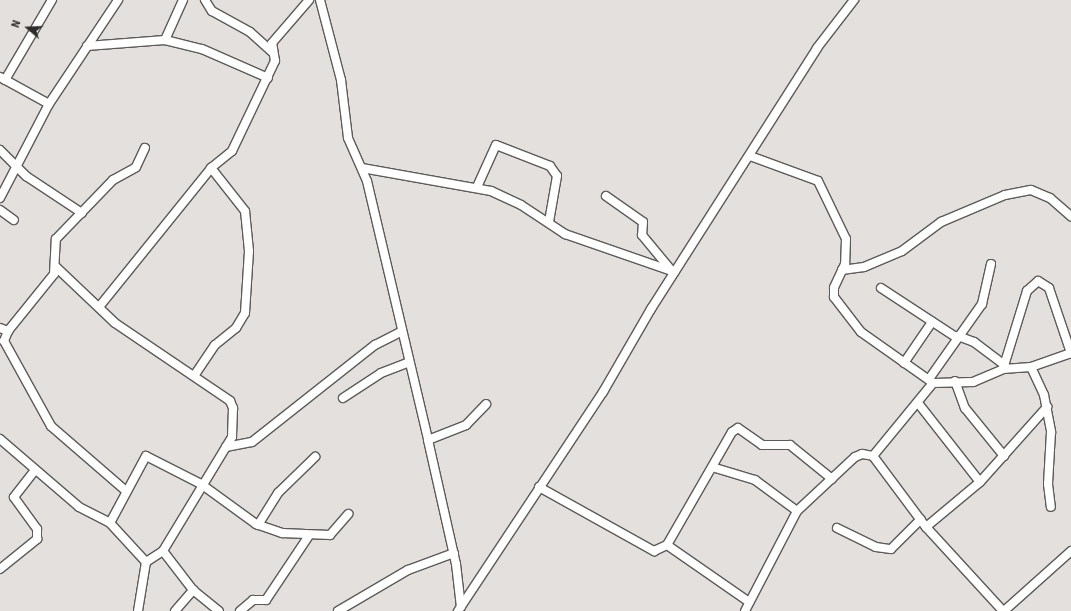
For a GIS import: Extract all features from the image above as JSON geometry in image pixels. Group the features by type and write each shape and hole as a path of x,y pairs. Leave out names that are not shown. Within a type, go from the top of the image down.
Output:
{"street":[{"path":"49,104 3,78 52,0"},
{"path":"0,198 16,164 49,104 118,0"},
{"path":"165,40 183,0"},
{"path":"205,0 212,11 250,32 272,53"},
{"path":"99,307 211,168 232,151 275,61 272,53 272,43 309,0"},
{"path":"320,0 341,80 348,138 362,168 428,440 440,506 454,553 460,609"},
{"path":"460,609 539,487 604,392 673,271 750,156 817,48 854,0"},
{"path":"87,46 165,40 202,50 268,78"},
{"path":"477,187 496,145 550,166 557,176 549,222"},
{"path":"126,491 51,426 6,348 3,333 56,267 56,239 113,180 136,167 145,148"},
{"path":"0,150 16,164 26,176 82,213"},
{"path":"750,156 818,181 846,239 842,270 834,288 834,297 861,332 931,381 974,382 1004,367 1031,367 1071,353 1049,288 1038,282 1027,290 1004,367"},
{"path":"194,376 215,345 236,328 245,313 249,230 245,211 211,168"},
{"path":"362,168 477,187 521,205 549,222 565,234 673,271"},
{"path":"842,270 864,268 902,252 941,222 1005,195 1031,190 1050,198 1071,216"},
{"path":"606,196 643,222 643,237 673,271"},
{"path":"0,210 14,220"},
{"path":"874,456 918,403 958,337 982,304 991,264"},
{"path":"56,267 115,322 230,401 234,423 226,447 200,484 162,550 146,562 138,611"},
{"path":"881,288 932,322 958,337 974,342 1004,367"},
{"path":"904,363 932,322"},
{"path":"226,447 252,442 375,345 402,331"},
{"path":"343,398 381,373 409,362"},
{"path":"1031,367 1047,407 1051,432 1048,484 1051,507"},
{"path":"955,381 966,408 1004,456"},
{"path":"918,403 980,482"},
{"path":"428,440 466,425 486,404"},
{"path":"926,527 980,482 1047,407"},
{"path":"539,487 649,550 658,551 667,544 732,432 741,428 762,445 790,445 832,479"},
{"path":"0,438 34,471 79,507 110,523 146,562"},
{"path":"745,611 797,512 832,479 862,454 874,456 926,527 1004,611 1071,551"},
{"path":"110,523 146,456 200,484 258,525 308,537 330,535 348,514"},
{"path":"258,525 278,493 315,457"},
{"path":"712,467 755,480 797,512"},
{"path":"0,569 37,539 37,529 14,497 34,471"},
{"path":"837,528 876,547 891,549 921,519"},
{"path":"240,611 253,600 266,600 308,537"},
{"path":"667,544 749,602"},
{"path":"162,550 193,590 219,611"},
{"path":"338,611 408,570 454,553"},
{"path":"175,611 193,590"}]}
